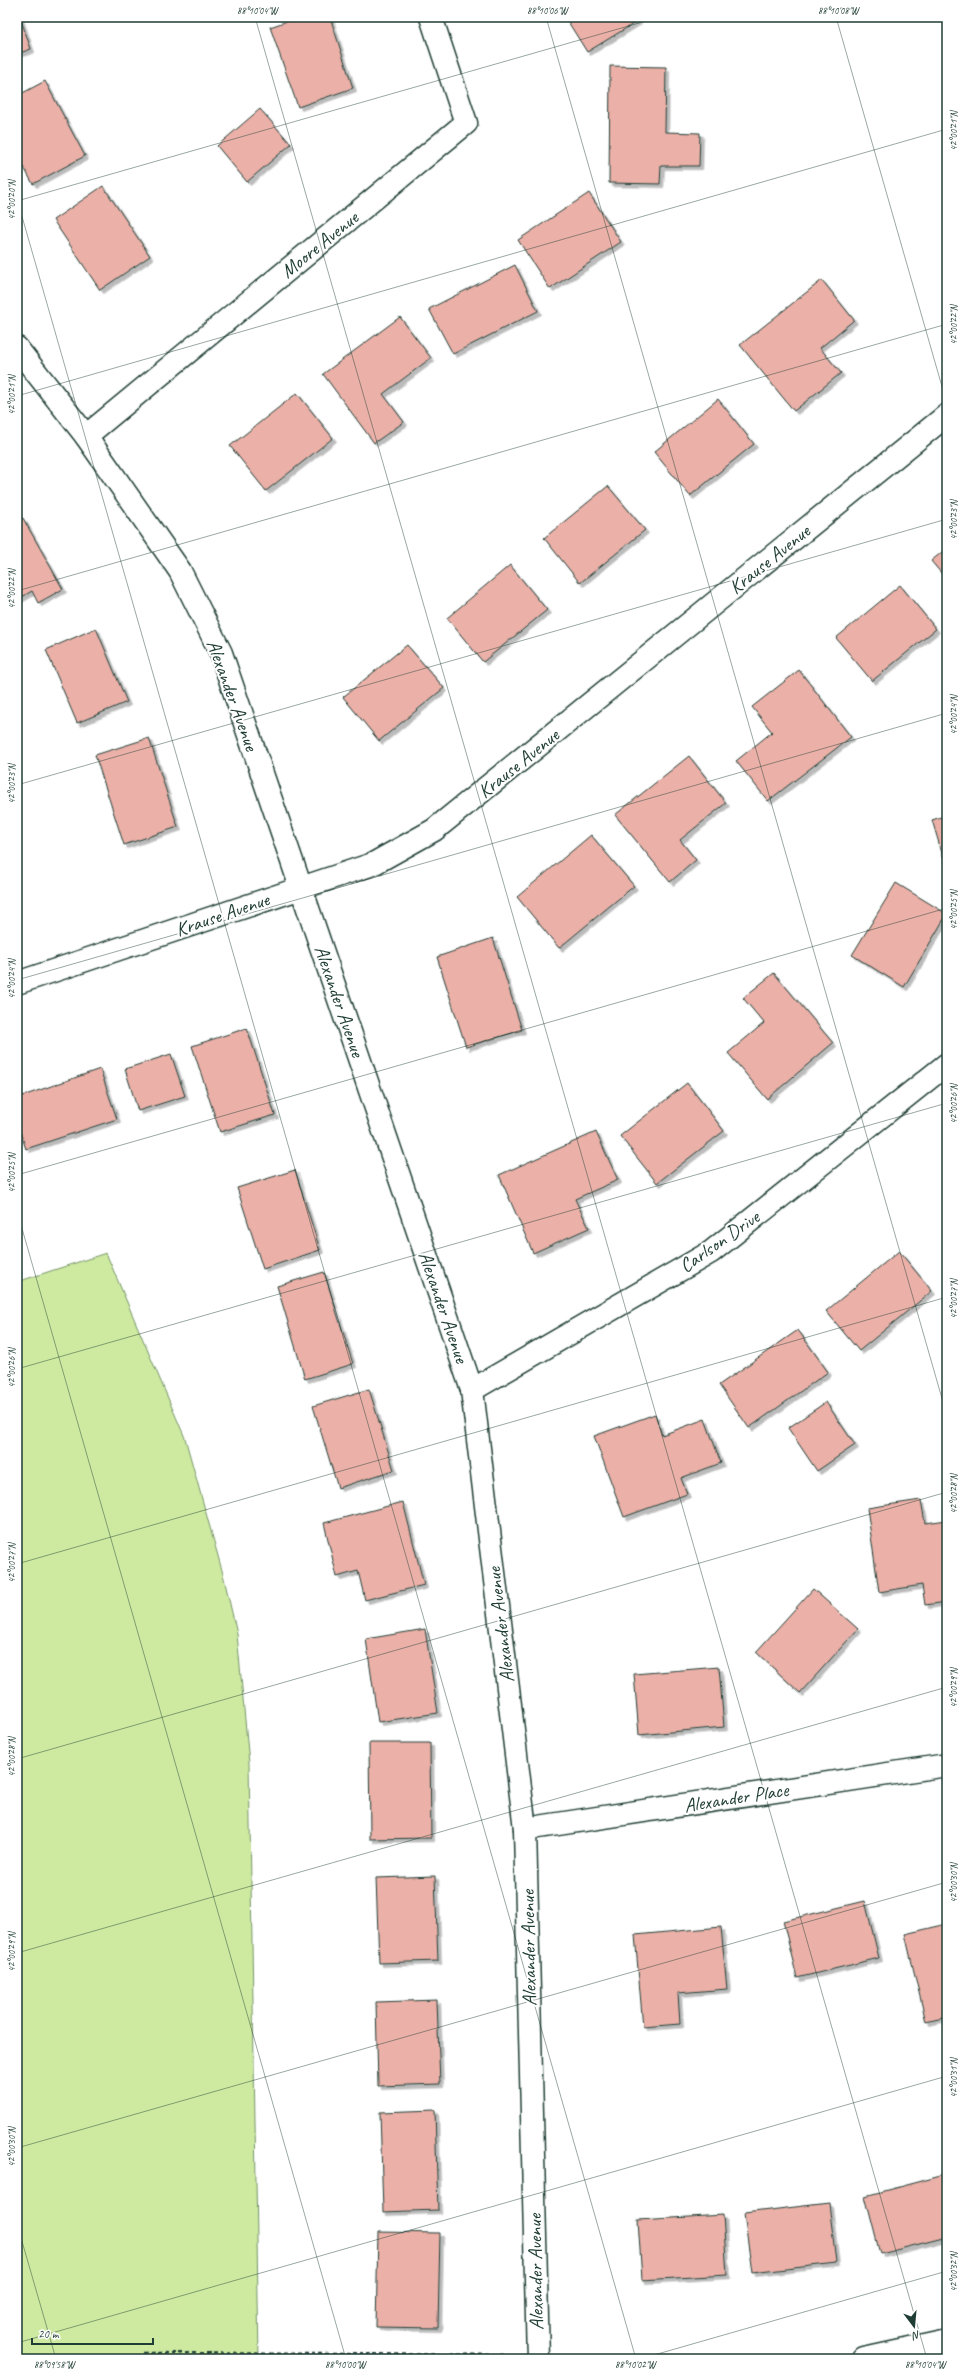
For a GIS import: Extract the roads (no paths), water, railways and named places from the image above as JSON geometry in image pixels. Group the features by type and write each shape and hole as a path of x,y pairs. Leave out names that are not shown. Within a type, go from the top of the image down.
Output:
{"street":[{"name":"Moore Avenue","path":"86,436 466,123 431,17"},
{"name":"Alexander Avenue","path":"17,348 86,436 180,571 221,653 472,1390 525,1829 537,2357"},
{"name":"Krause Avenue","path":"17,983 373,864 434,830 947,416"},
{"name":"Carlson Drive","path":"472,1390 711,1252 947,1064"},
{"name":"Alexander Place","path":"525,1829 947,1766"},
{"path":"864,2359 947,2341"}]}
